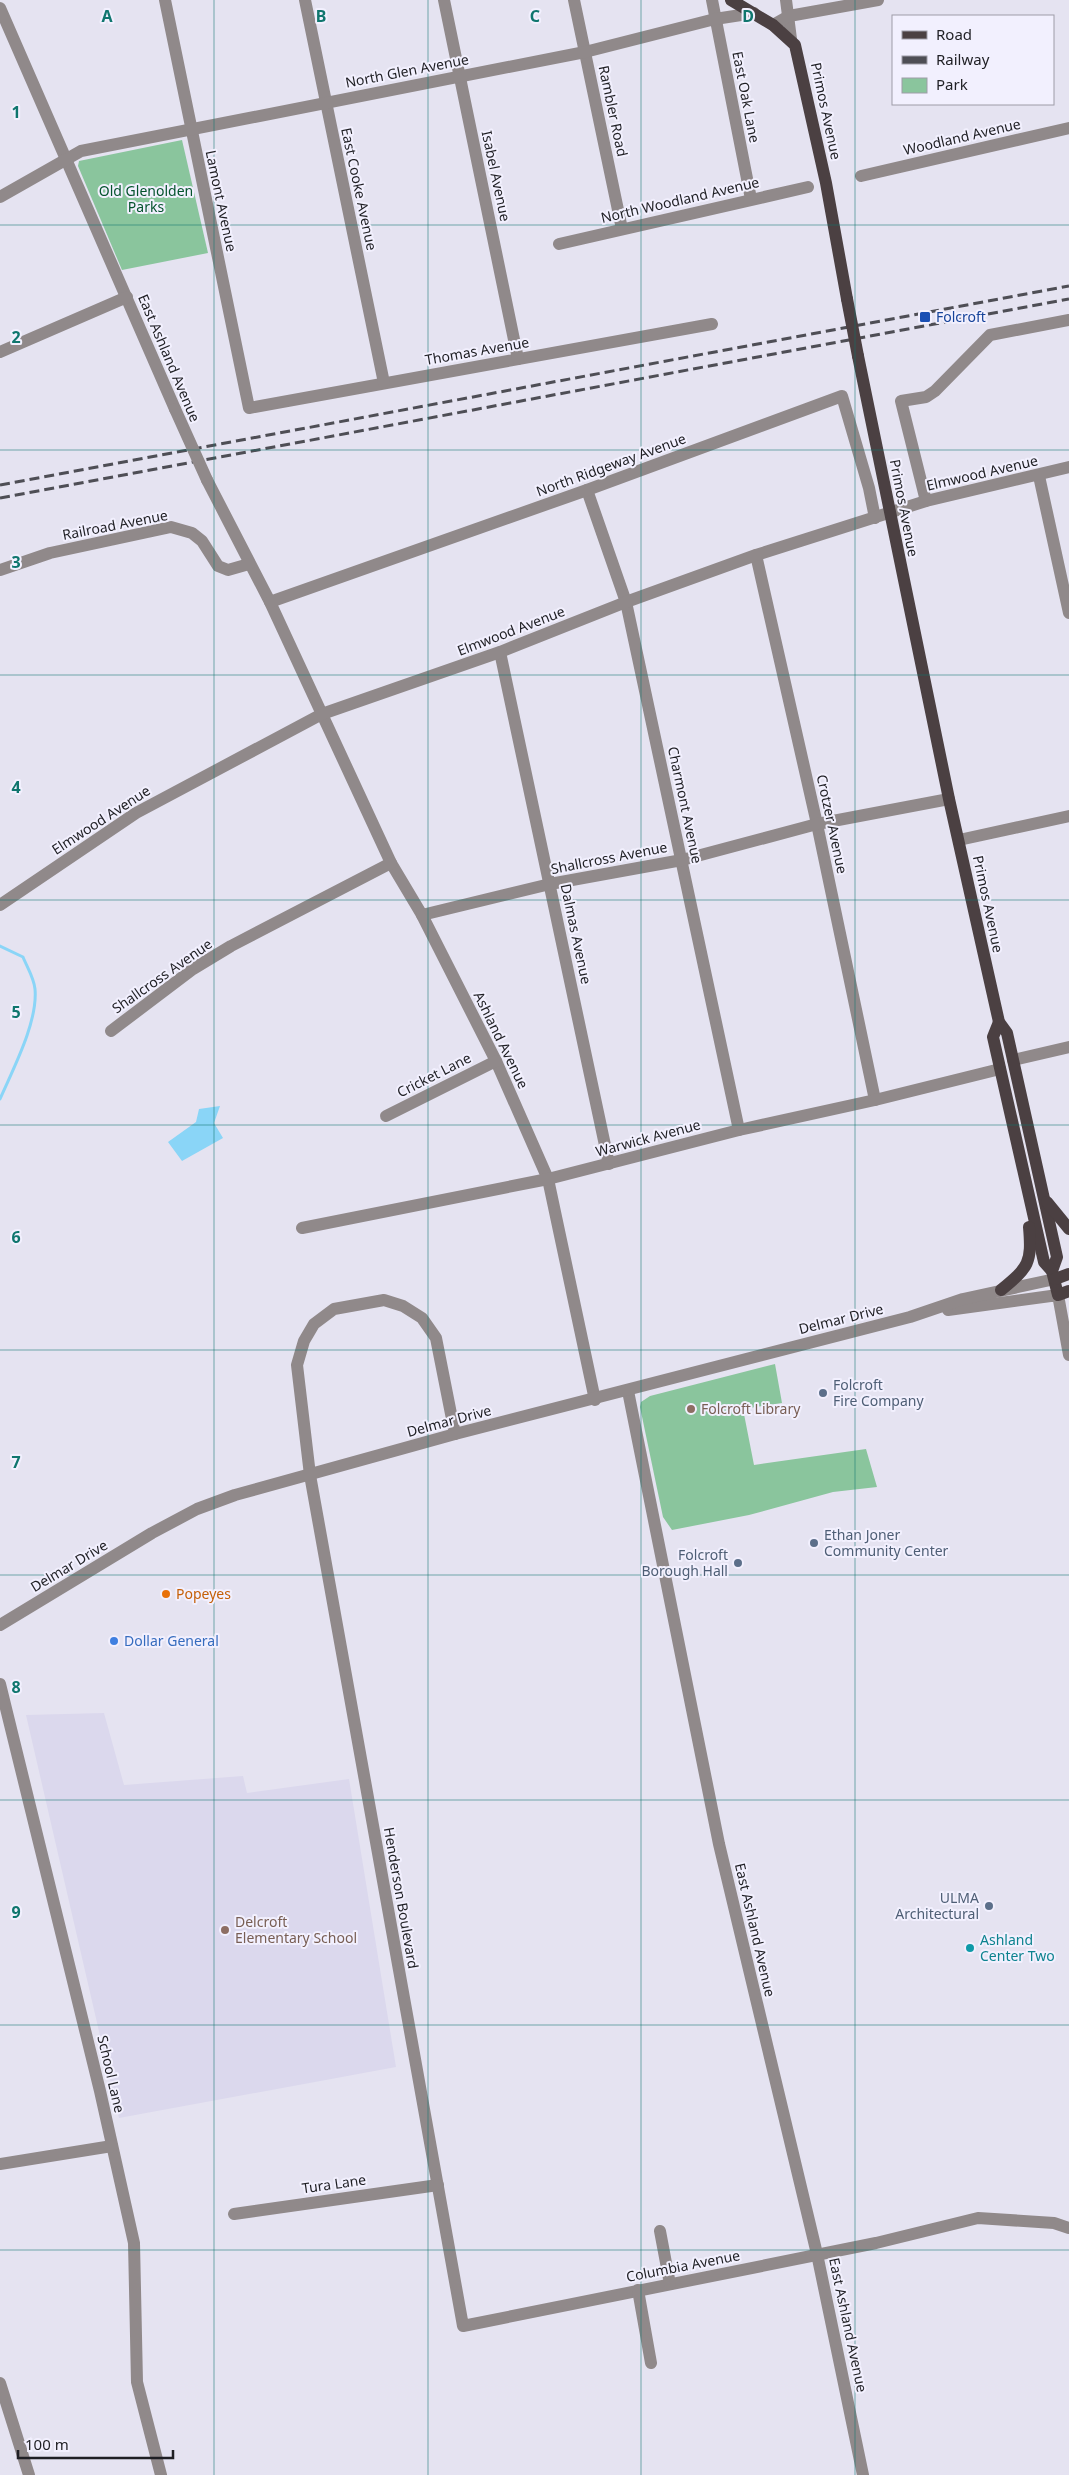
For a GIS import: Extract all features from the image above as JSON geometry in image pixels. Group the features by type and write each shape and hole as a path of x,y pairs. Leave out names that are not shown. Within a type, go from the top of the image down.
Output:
{"main road":[{"path":"731,0 773,25 791,39"},
{"name":"Primos Avenue","path":"791,39 799,56 826,183 858,356 948,798 999,1022 1008,1033 1057,1257 1054,1275"},
{"name":"Primos Avenue","path":"999,1022 993,1037 1044,1262 1064,1293"},
{"path":"1043,1195 1069,1229"},
{"path":"1001,1290 1019,1275 1030,1259 1029,1199"},
{"path":"1054,1275 1069,1274"}],"street":[{"name":"Lamont Avenue","path":"164,0 249,408"},
{"name":"East Cooke Avenue","path":"305,0 384,383"},
{"name":"Isabel Avenue","path":"444,0 518,359"},
{"name":"Rambler Road","path":"574,0 622,229"},
{"name":"East Oak Lane","path":"712,0 751,199"},
{"name":"Primos Avenue","path":"786,0 790,16 791,39"},
{"path":"773,25 790,16 878,0"},
{"name":"East Ashland Avenue","path":"0,8 174,409 207,480 270,602 322,714"},
{"name":"North Glen Avenue","path":"0,197 80,151 585,52 715,19 754,14"},
{"name":"Woodland Avenue","path":"861,176 1069,128"},
{"name":"North Woodland Avenue","path":"559,244 808,187"},
{"path":"0,352 127,297"},
{"path":"926,501 901,401 926,397 936,391 990,335 1069,320"},
{"name":"Thomas Avenue","path":"249,408 712,324"},
{"name":"North Ridgeway Avenue","path":"270,602 587,490 842,396 869,488 875,518"},
{"name":"Elmwood Avenue","path":"0,905 136,813 322,714 500,652 626,602 756,555 926,501 1069,468"},
{"path":"1039,476 1069,612"},
{"name":"Charmont Avenue","path":"587,490 626,602 738,1130"},
{"name":"Railroad Avenue","path":"0,570 50,553 171,527 192,532 202,541 218,566 228,570 249,564"},
{"name":"Crotzer Avenue","path":"756,555 875,1100"},
{"name":"Dalmas Avenue","path":"500,652 609,1164"},
{"name":"Ashland Avenue","path":"322,714 391,862 422,915 496,1061 548,1179 595,1400"},
{"name":"Shallcross Avenue","path":"422,915 550,884 682,860 816,824 948,798"},
{"path":"959,840 1069,816"},
{"name":"Shallcross Avenue","path":"111,1030 193,969 391,862"},
{"path":"1013,1060 1069,1047"},
{"name":"Cricket Lane","path":"386,1116 496,1061"},
{"name":"Warwick Avenue","path":"302,1228 548,1179 738,1130 875,1100 1000,1068"},
{"name":"Delmar Drive","path":"931,1312 964,1299 1054,1275"},
{"name":"Primos Avenue","path":"1064,1293 1069,1355"},
{"name":"Delmar Drive","path":"0,1625 197,1508 235,1495 455,1434 595,1400 931,1312 1064,1293"},
{"name":"Henderson Boulevard","path":"455,1434 436,1338 422,1318 403,1306 384,1300 334,1309 314,1324 304,1340 297,1366 310,1475 463,2326"},
{"name":"East Ashland Avenue","path":"628,1391 719,1844 817,2254 863,2475"},
{"name":"School Lane","path":"0,1684 134,2243 138,2382 161,2475"},
{"path":"0,2164 112,2146"},
{"name":"Tura Lane","path":"234,2214 438,2185"},
{"name":"Columbia Avenue","path":"463,2326 909,2236 978,2218 1054,2223 1069,2228"},
{"path":"660,2231 670,2284"},
{"path":"638,2290 651,2363"},
{"path":"0,2383 29,2475"}],"shaded area":[{"name":"Delcroft Elementary School","path":"104,1713 124,1785 243,1776 247,1793 349,1779 396,2067 119,2118 26,1715"}],"green space":[{"name":"Old Glenolden Parks","path":"182,140 208,253 122,270 78,166 79,161"},
{"path":"775,1364 782,1403 743,1409 754,1465 866,1449 877,1487 833,1492 749,1515 672,1530 663,1517 640,1407 641,1402 650,1396"}],"water":[{"path":"220,1106 214,1123 223,1138 182,1161 168,1142 196,1122 199,1109"}],"waterway":[{"path":"0,946 23,957 35,989 33,1016 29,1030 0,1099"}],"railway":[{"path":"0,485 1069,286"},
{"path":"0,498 1069,299"}],"place":[{"name":"Folcroft","path":"925,317"},
{"name":"Folcroft Fire Company","path":"823,1393"},
{"name":"Folcroft Library","path":"691,1409"},
{"name":"Ethan Joner Community Center","path":"814,1543"},
{"name":"Folcroft Borough Hall","path":"738,1563"},
{"name":"Popeyes","path":"166,1594"},
{"name":"Dollar General","path":"114,1641"},
{"name":"ULMA Architectural","path":"989,1906"},
{"name":"Delcroft Elementary School","path":"225,1930"},
{"name":"Ashland Center Two","path":"970,1948"}]}
